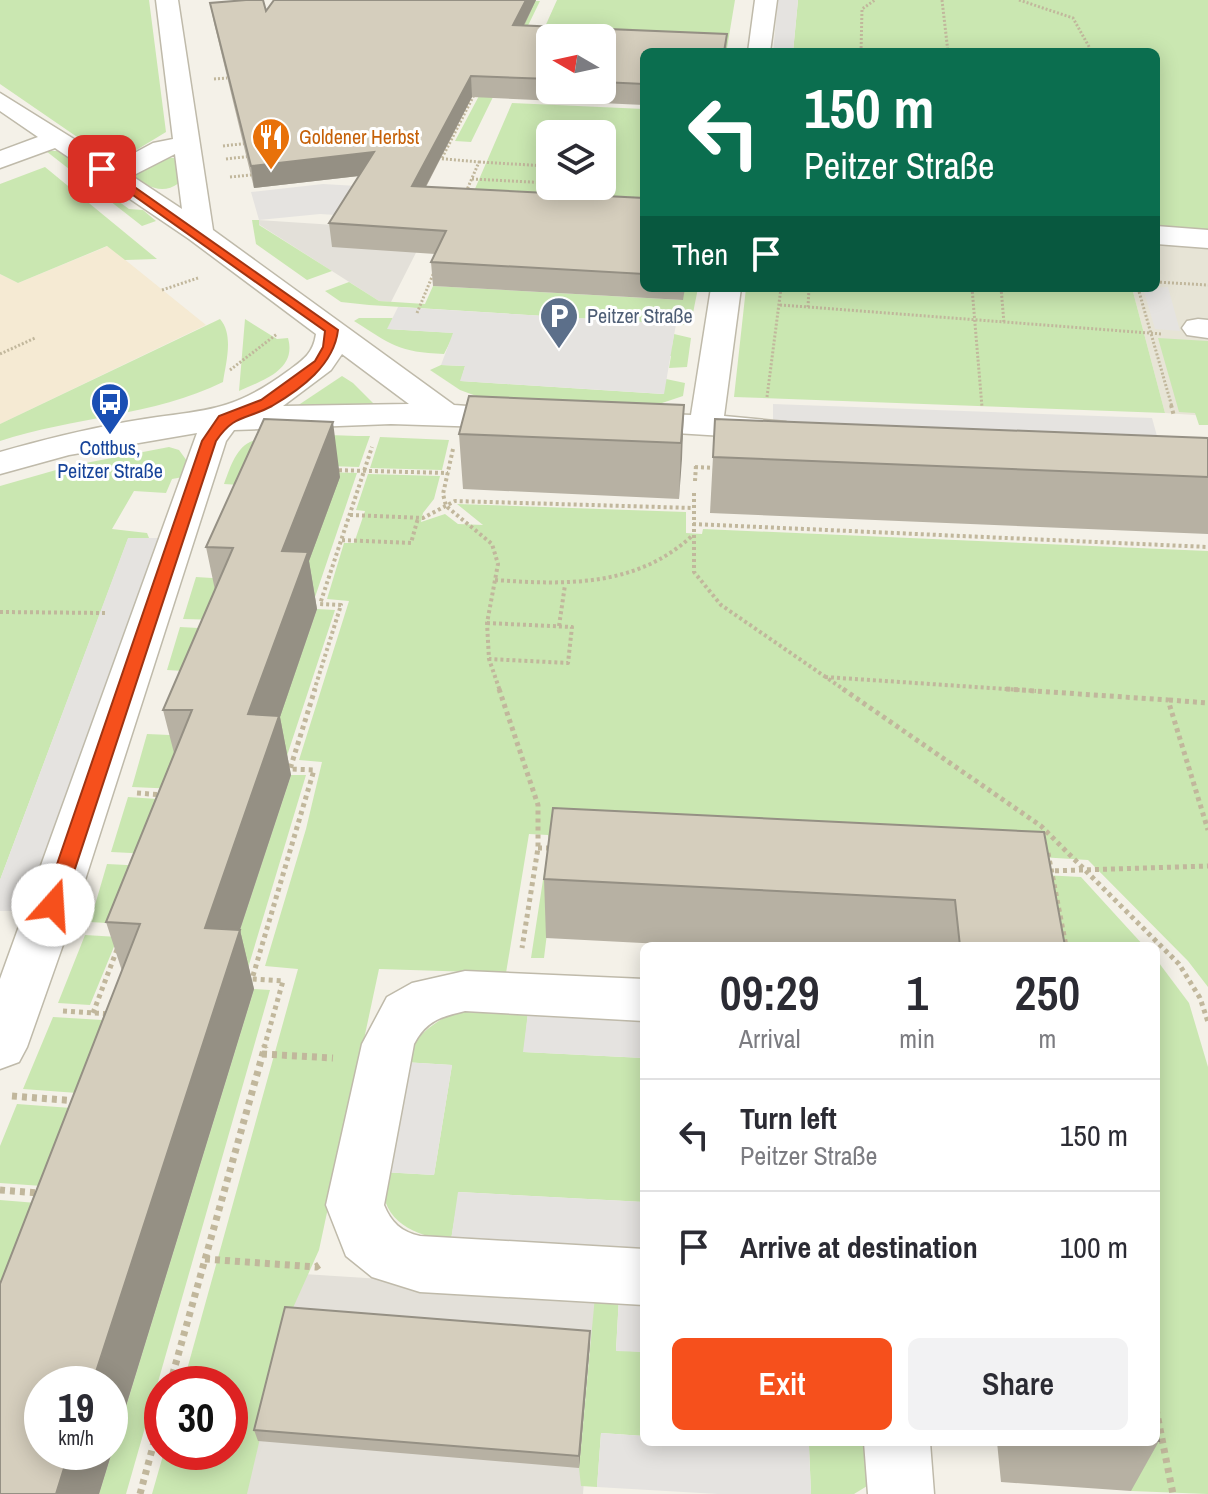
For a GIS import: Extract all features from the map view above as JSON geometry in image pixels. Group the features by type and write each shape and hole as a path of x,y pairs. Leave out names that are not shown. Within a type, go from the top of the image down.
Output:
{"street":[{"path":"167,0 199,233"},
{"path":"760,48 766,0"},
{"path":"0,100 199,233 322,322 368,361 444,414"},
{"path":"0,160 59,138"},
{"path":"113,176 162,148 187,145"},
{"path":"1160,235 1208,239"},
{"path":"706,426 725,292"},
{"path":"0,1047 53,905 209,441 224,419 266,403 299,382 325,355 322,322"},
{"path":"0,463 110,436 224,419 444,414 547,419"},
{"path":"595,421 800,430"},
{"path":"640,1000 465,991 430,998 405,1012 388,1044 355,1205 367,1237 393,1258 420,1264 640,1277"},
{"path":"897,1446 901,1494"}],"path":[{"path":"861,48 862,9 875,0"},
{"path":"942,0 948,48"},
{"path":"1019,0 1045,6 1073,18 1090,48"},
{"path":"1045,0 1045,6"},
{"path":"442,158 480,82"},
{"path":"463,95 482,91"},
{"path":"454,112 466,113"},
{"path":"222,146 248,141"},
{"path":"437,144 449,145"},
{"path":"225,159 253,156"},
{"path":"431,157 536,165"},
{"path":"461,204 479,162"},
{"path":"229,177 251,175"},
{"path":"472,179 536,182"},
{"path":"417,313 439,260"},
{"path":"162,290 199,278"},
{"path":"1160,282 1208,285"},
{"path":"766,402 781,292"},
{"path":"808,307 809,292"},
{"path":"972,292 982,408"},
{"path":"1001,292 1004,323"},
{"path":"1139,292 1174,416"},
{"path":"780,305 1150,334"},
{"path":"230,370 247,354 322,322"},
{"path":"0,354 35,338"},
{"path":"175,1366 283,981 252,979 314,770 290,769 341,605 320,604 373,444"},
{"path":"454,447 443,494 446,506 492,544 498,564 487,623 489,659 538,805 538,848 522,951"},
{"path":"695,467 727,468"},
{"path":"323,469 448,473"},
{"path":"694,493 694,572 721,605 1041,826 1157,942"},
{"path":"350,515 418,518 455,501 693,508"},
{"path":"342,540 411,543 418,518"},
{"path":"693,524 1208,547"},
{"path":"495,580 565,585 657,565 692,536"},
{"path":"559,626 565,585"},
{"path":"0,612 116,613"},
{"path":"487,623 572,627 568,663 489,659"},
{"path":"824,677 1208,703"},
{"path":"1168,700 1208,830"},
{"path":"122,793 178,795"},
{"path":"1041,826 1065,942"},
{"path":"538,848 570,849"},
{"path":"1038,870 1208,866"},
{"path":"93,1013 120,943"},
{"path":"1160,945 1179,964 1204,999 1208,1022"},
{"path":"47,1010 125,1015"},
{"path":"262,1054 384,1061"},
{"path":"12,1096 92,1102"},
{"path":"0,1190 44,1193"},
{"path":"205,1259 316,1267 367,1237"},
{"path":"1160,1429 1173,1494"},
{"path":"140,1494 147,1470"}],"shaded area":[{"path":"778,0 798,0 793,48 773,48"},
{"path":"323,184 443,191 429,221 320,214 259,220 251,192"},
{"path":"252,220 427,231 391,302 379,301"},
{"path":"1160,230 1208,233 1208,416 1165,413 1133,292 1160,292"},
{"path":"108,246 206,325 0,424 0,274 18,283"},
{"path":"1160,287 1168,287 1180,331 1155,329 1144,292 1160,292"},
{"name":"Peitzer Straße","path":"398,307 676,324 664,394 460,381 465,366 441,365 453,333 387,329"},
{"path":"773,404 1152,418 1157,436 773,421"},
{"path":"128,538 161,538 31,911 0,911 0,880"},
{"path":"528,1012 640,1018 640,1058 523,1052"},
{"path":"403,1062 452,1065 434,1175 383,1172"},
{"path":"458,1192 640,1202 640,1251 451,1240"},
{"path":"288,1273 597,1293 583,1494 236,1494 242,1470 248,1470 248,1443"},
{"path":"619,1297 640,1298 640,1352 616,1351"},
{"path":"601,1433 640,1436 640,1446 809,1446 811,1494 718,1494 597,1487"}],"green space":[{"path":"0,0 149,0 166,132 115,163 0,84"},
{"path":"509,0 540,1 471,142 455,141 480,94"},
{"path":"557,0 735,0 727,48 616,44 616,24 546,24"},
{"path":"798,0 1208,0 1208,245 1160,242 1160,48 793,48"},
{"path":"512,103 640,109 640,207 471,198"},
{"path":"46,151 61,151 106,184 103,190 129,209 143,210 156,221 142,226"},
{"path":"159,157 175,158 179,183 160,189 148,186 131,174"},
{"path":"45,167 157,259 125,260 107,246 18,283 0,274 0,184"},
{"path":"252,220 259,220 259,225 332,271 307,280 256,244"},
{"path":"349,282 379,301 425,304 433,286 682,300 684,292 697,292 691,323 687,325 369,305 341,302 325,291"},
{"path":"746,292 1133,292 1165,413 734,397"},
{"path":"359,318 393,318 388,329 672,346 674,334 691,338 687,367 669,368 671,356 450,342 444,354 416,351 396,346 378,336 354,321"},
{"path":"220,319 228,341 223,382 169,402 0,441 0,424"},
{"path":"245,319 277,339 288,338 289,349 288,358 276,372 239,391"},
{"path":"1158,338 1208,341 1208,425 1199,425 1195,413 1179,412"},
{"path":"441,365 465,366 461,381 663,394 666,379 685,383 683,396 653,406 479,397 460,390 430,370"},
{"path":"342,376 375,405 297,406"},
{"path":"292,435 370,436 359,467 265,464 255,486 224,484 236,455 245,445 262,438"},
{"path":"380,437 449,440 442,470 370,468"},
{"path":"169,447 179,450 187,461 183,477 172,479 166,493 134,491 112,529 147,533 149,538 128,539 0,880 0,486 70,466"},
{"path":"294,471 357,473 311,609 292,608"},
{"path":"368,474 440,476 434,499 423,513 421,522 445,514 458,524 483,525 457,504 686,512 686,533 702,534 703,529 1208,551 1208,987 1188,961 1088,860 1040,857 1043,875 1081,877 1140,942 1012,942 555,868 544,958 531,958 549,841 548,835 529,834 506,973 379,969 319,1250 288,1319 247,1494 152,1494 159,1470 248,1470 248,1366 188,1366 298,969 265,966 306,829 322,762 299,760 349,601 327,599 344,543 354,543 365,511 356,510"},
{"path":"196,577 228,579 221,620 183,619"},
{"path":"317,609 335,610 281,774 260,773"},
{"path":"180,627 235,630 200,672 167,670"},
{"path":"147,734 192,736 177,789 132,787"},
{"path":"291,775 306,775 242,988 221,987"},
{"path":"128,797 172,800 151,854 111,852"},
{"path":"107,864 146,866 123,924 90,922"},
{"path":"85,935 118,937 90,1005 58,1003"},
{"path":"1160,964 1189,1003 1208,1067 1208,1494 1131,1491 1124,1446 1160,1446"},
{"path":"254,989 270,990 163,1366 144,1366 144,1431 126,1494 99,1494 106,1470 128,1470 128,1400"},
{"path":"458,1011 528,1012 524,1052 640,1058 640,1202 459,1192 451,1240 423,1234 400,1222 385,1202 383,1172 434,1175 452,1065 403,1062 414,1044 440,1020"},
{"path":"53,1017 119,1021 91,1094 23,1089"},
{"path":"17,1104 85,1109 56,1187 0,1183 0,1146"},
{"path":"0,1200 49,1204 0,1291"},
{"path":"595,1296 619,1297 616,1350 640,1352 640,1436 601,1433 597,1487 581,1486 579,1468"},
{"path":"809,1446 869,1446 872,1483 854,1494 811,1494"}],"building":[{"path":"263,0 266,11 274,0 526,0 513,25 536,26 536,78 471,76 412,186 536,192 536,200 640,198 640,274 431,262 446,231 329,223 374,152 251,166 210,3"},
{"path":"616,29 727,34 725,48 640,48 640,84 616,83"},
{"path":"469,396 684,405 681,443 459,434"},
{"path":"264,419 333,422 282,551 308,552 248,714 279,716 205,928 240,930 98,1366 24,1366 24,1470 63,1470 56,1494 0,1494 0,1284 140,924 106,922 192,710 163,710 233,548 206,547"},
{"path":"715,419 1208,438 1208,477 713,457"},
{"path":"553,808 1044,832 1064,942 960,942 955,900 544,879"},
{"path":"285,1307 590,1331 579,1456 254,1430"}],"place":[{"name":"Goldener Herbst","path":"271,171"},
{"name":"Peitzer Straße","path":"559,350"},
{"name":"Cottbus, Peitzer Straße","path":"110,436"}],"route":[{"path":"53,905 209,441 224,419 266,403 299,382 320,363 330,347 332,330 199,233 102,169"}]}
